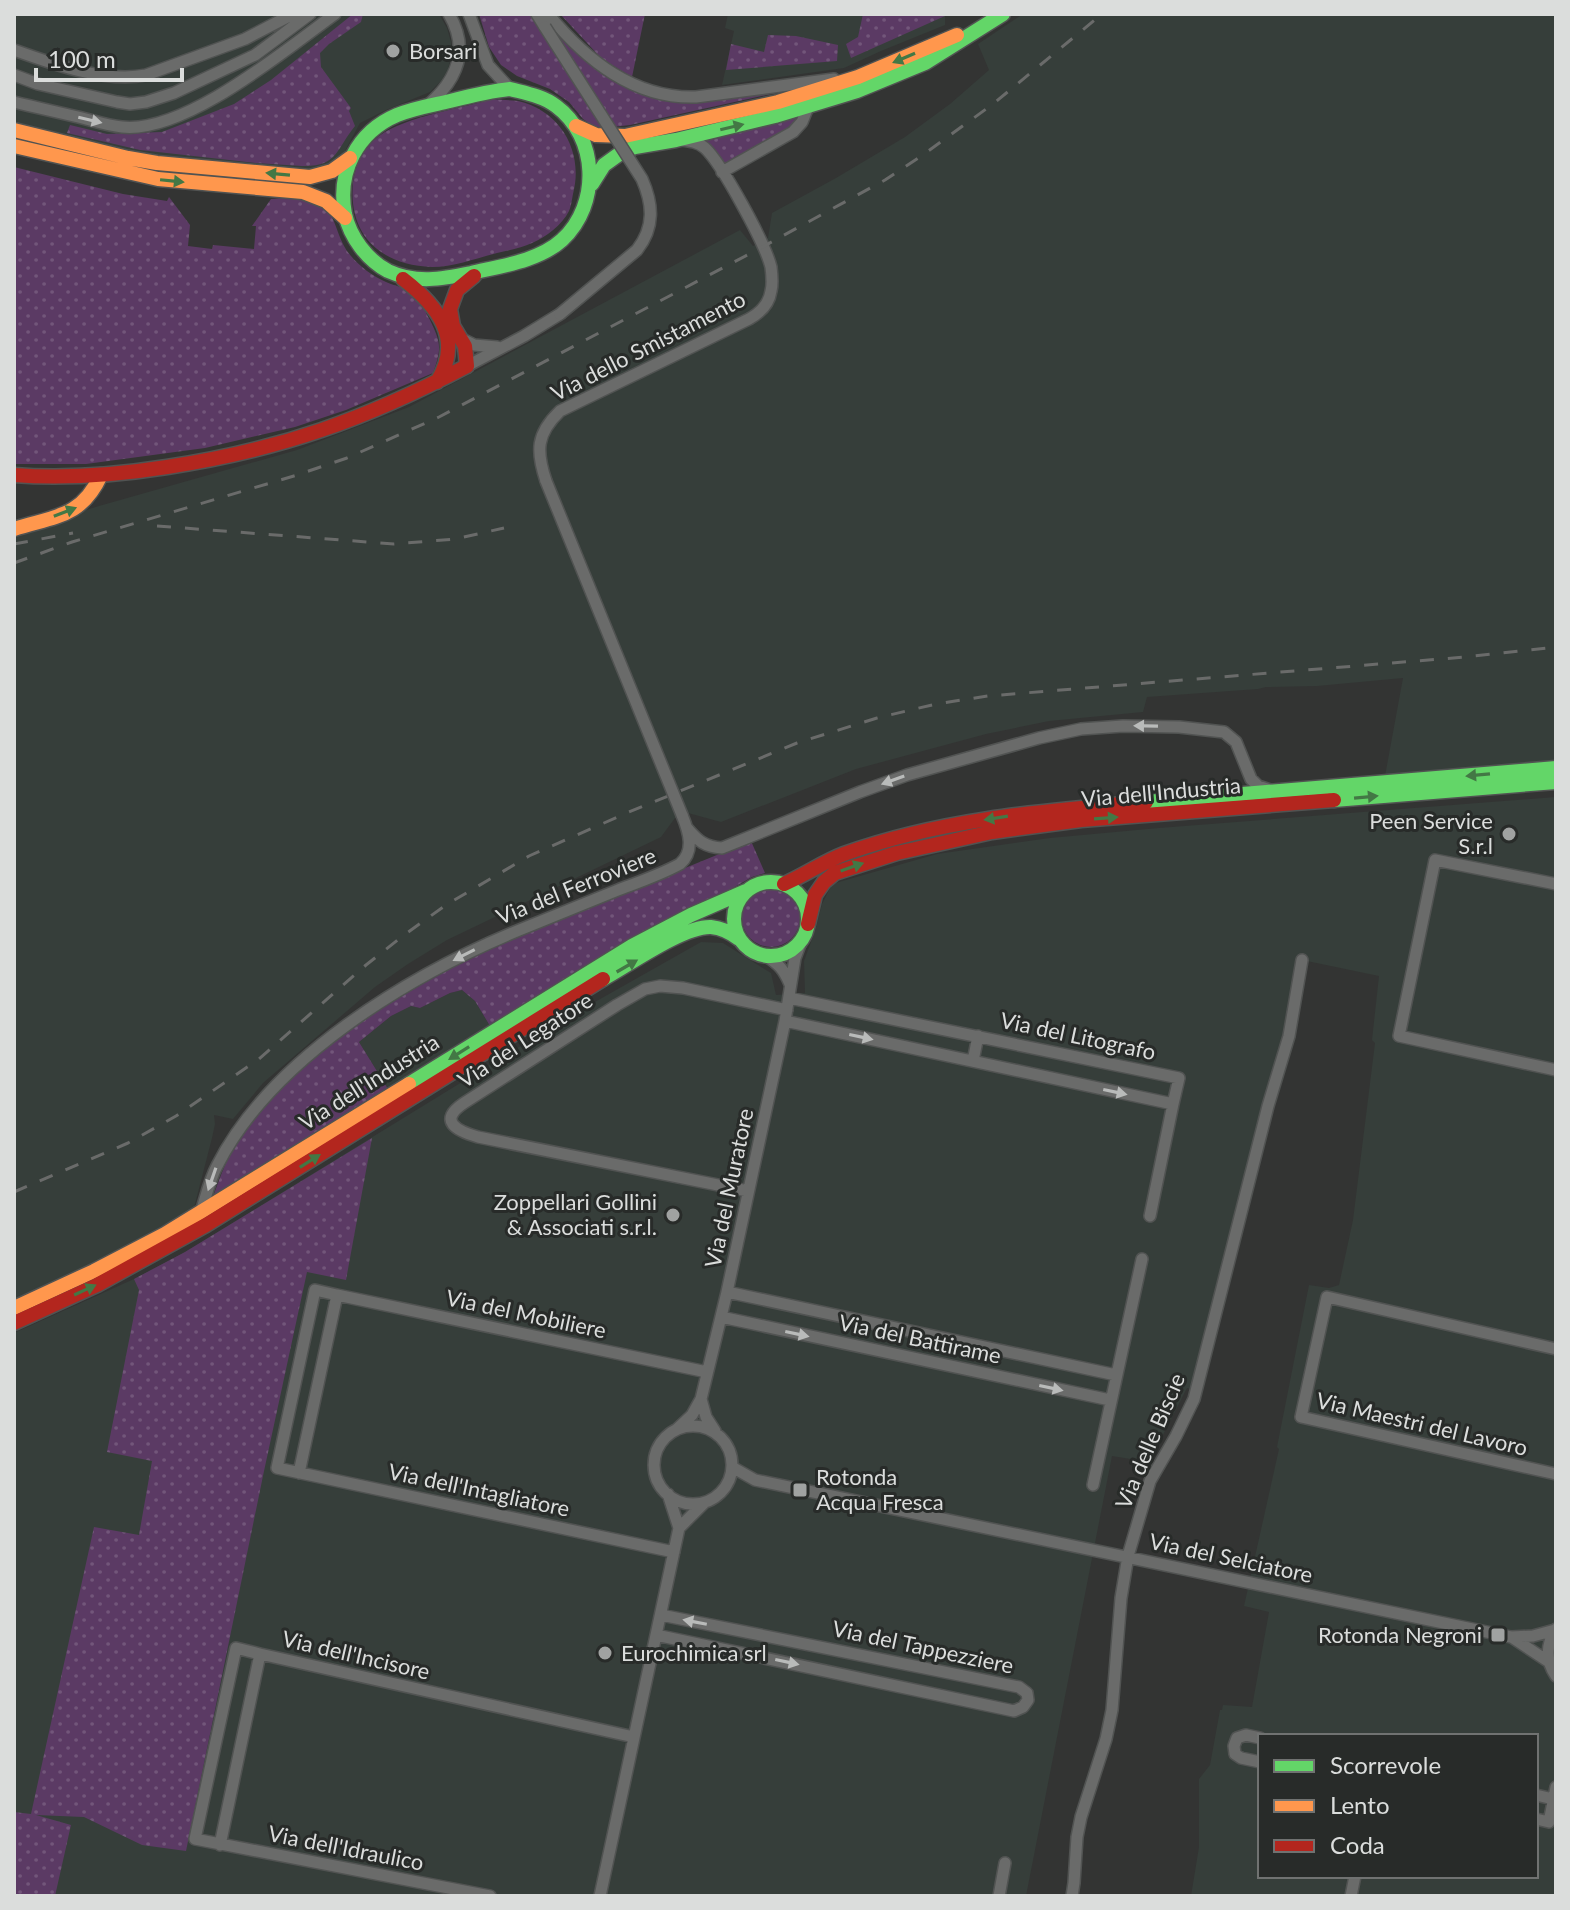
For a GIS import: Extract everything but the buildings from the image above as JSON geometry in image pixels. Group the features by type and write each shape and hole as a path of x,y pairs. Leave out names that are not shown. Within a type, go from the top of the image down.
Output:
{"main road":[{"path":"574,124 596,135 625,136 778,102 858,77 1002,14"},
{"path":"590,188 604,165 622,152 808,107 857,91 925,63 1002,14"},
{"path":"14,130 157,163 310,177 325,176 337,170 376,127 396,116 425,107 510,89 543,98 558,107 574,124 586,146 590,165 590,188 585,206 564,238 534,256 440,280 415,280 400,276"},
{"path":"14,146 158,179 303,192 329,202 345,218"},
{"path":"350,158 342,198 352,237 379,265 418,289 443,327 451,350 467,366"},
{"path":"467,366 466,349 452,324 450,309 453,296 467,280 496,266"},
{"path":"437,382 445,370 451,350"},
{"path":"14,475 101,475 185,464 266,448 366,415 467,366"},
{"path":"14,529 82,505 101,475"},
{"name":"Via dell'Industria","path":"784,884 844,854 872,845 965,823 1051,810 1556,768"},
{"name":"Via dell'Industria","path":"808,924 815,895 835,873 897,853 992,832 1081,820 1556,782"},
{"path":"764,882 784,884 801,896 806,904 808,924 801,942 785,954 766,956 755,953 739,939 735,929 735,909 746,891 754,885 764,882"},
{"name":"Via dell'Industria","path":"14,1308 94,1271 201,1212 612,958 691,915 746,891"},
{"name":"Via dell'Industria","path":"14,1323 97,1285 206,1225 673,939 691,930 709,927 727,930 739,939"}],"street":[{"path":"14,50 84,71 134,77 245,39 293,14"},
{"path":"14,75 38,84 117,102 146,102 174,93 255,55 310,14"},
{"path":"14,102 122,127 162,123 195,109 254,73 335,14"},
{"path":"425,107 449,83 458,61 459,38 449,14"},
{"path":"469,14 484,57 510,89"},
{"path":"467,366 560,314 637,250 649,230 650,203 642,179 537,14"},
{"path":"548,14 578,47 603,68 631,84 656,93 696,97 858,77"},
{"path":"722,172 793,132 802,122 808,107"},
{"name":"Via dello Smistamento","path":"676,140 704,147 722,172 765,251 772,278 769,301 749,319 560,411 540,440 539,455 546,481 687,828"},
{"path":"462,339 474,345 502,347"},
{"path":"687,828 705,846 722,848 907,775 1039,738 1081,729 1123,726 1224,732 1236,742 1251,779 1262,788 1278,791"},
{"name":"Via del Ferroviere","path":"201,1212 215,1169 229,1144 249,1117 294,1069 327,1041 373,1008 465,954 680,864 688,853 687,828"},
{"path":"1556,884 1435,860 1399,1036 1556,1070"},
{"name":"Via del Muratore","path":"677,1429 692,1415 701,1399 727,1292 787,1010 795,958 801,942"},
{"path":"766,956 785,971 790,984"},
{"name":"Via delle Biscie","path":"1072,1896 1081,1817 1112,1710 1121,1598 1128,1556 1150,1481 1194,1399 1268,1106 1289,1036 1302,960"},
{"name":"Via del Legatore","path":"748,1191 478,1137 455,1128 452,1115 464,1103 645,989 660,986 683,988 787,1010"},
{"path":"787,1010 973,1061 1173,1104 1150,1216"},
{"name":"Via del Litografo","path":"787,1010 978,1036 1179,1078 1173,1104"},
{"path":"973,1061 978,1036"},
{"path":"1093,1485 1142,1259"},
{"name":"Via dell'Intagliatore","path":"337,1295 315,1290 277,1468 674,1552"},
{"name":"Via del Battirame","path":"727,1292 1116,1375"},
{"path":"299,1473 337,1295"},
{"name":"Via del Mobiliere","path":"337,1295 707,1372"},
{"name":"Via Maestri del Lavoro","path":"1556,1349 1327,1297 1301,1417 1556,1474"},
{"name":"Via del Battirame","path":"721,1317 1110,1400"},
{"path":"679,1528 707,1501 718,1495 726,1485 732,1467 725,1442 706,1417 701,1399"},
{"path":"707,1501 686,1503 668,1494 659,1484 654,1459 666,1436 677,1429 704,1427 716,1433"},
{"name":"Via del Selciatore","path":"732,1467 755,1480 1511,1637 1556,1630"},
{"name":"Via del Selciatore","path":"726,1485 755,1480"},
{"path":"600,1896 679,1528 668,1494"},
{"name":"Via del Tappezziere","path":"656,1635 1014,1711 1023,1707 1028,1700 1027,1693 1019,1687 661,1615"},
{"path":"1556,1630 1547,1651 1556,1676"},
{"name":"Via del Selciatore","path":"1511,1637 1549,1662"},
{"name":"Via dell'Idraulico","path":"260,1654 236,1648 195,1839 490,1896"},
{"path":"839,1673 845,1651"},
{"name":"Via dell'Incisore","path":"220,1845 260,1654 634,1737"},
{"path":"1258,1738 1246,1735 1237,1738 1234,1746 1235,1754 1241,1758 1258,1762"},
{"path":"1538,1819 1549,1822 1555,1793"},
{"path":"999,1896 1005,1863"}],"shaded area":[{"path":"14,14 439,14 451,42 451,56 448,70 430,92 360,123 340,160 322,172 298,172 134,153 14,123"},
{"path":"353,14 363,14 361,22 320,53 321,67 351,108 349,111 355,126 335,155 323,163 302,166 256,163 140,150 67,133 70,125 107,134 162,132 234,104 271,80"},
{"path":"479,14 539,14 603,75 629,88 665,99 798,88 630,125 593,126 569,102 550,89 517,76 501,65 489,47"},
{"path":"560,14 645,14 632,77 602,59"},
{"path":"728,14 945,14 945,25 844,68 722,85 734,31 725,28"},
{"path":"863,14 945,16 851,58 846,44 858,37"},
{"path":"1023,14 1556,14 1556,762 1385,776 1403,678 1147,697 1143,712 1049,721 986,734 856,769 721,822 688,813 675,818 661,837 447,940 375,987 263,1083 233,1119 214,1115 212,1138 194,1208 123,1249 14,1301 14,532 297,450 409,407 740,230 753,246 768,238 772,213 905,137 950,104 989,70 978,44"},
{"path":"768,35 796,36 838,45 837,61 726,70 731,44 764,52"},
{"path":"493,99 533,106 557,124 566,136 572,149 576,178 566,216 548,234 528,245 457,264 440,267 414,265 383,254 362,232 353,202 354,176 365,151 379,136 403,123"},
{"path":"797,115 799,118 786,131 727,162 721,163 698,139"},
{"path":"14,167 123,194 167,201 169,197 190,225 188,246 212,249 213,245 254,249 256,226 252,226 271,199 294,198 318,203 329,212 344,246 358,264 419,298 438,340 439,351 433,373 346,410 295,427 205,448 86,464 14,464"},
{"path":"1556,797 1556,1896 1191,1896 1199,1847 1199,1779 1210,1765 1220,1710 1223,1705 1252,1707 1269,1612 1244,1606 1279,1449 1309,1285 1329,1288 1339,1285 1353,1220 1375,1043 1372,1040 1379,976 1302,960 1294,1011 1194,1390 1187,1388 1149,1462 1112,1456 1026,1896 14,1896 14,1333 134,1279 185,1252 563,1020 701,942 723,943 771,973 776,995 805,993 804,961 822,904 832,884 937,854 1050,838"},
{"path":"751,841 765,873 752,877 490,1026 475,1001 462,990 420,1008 411,1006 391,1016 359,1042 388,1089 213,1197 231,1153 259,1114 315,1057 381,1009 487,949"},
{"path":"771,889 792,897 800,918 792,939 771,947 750,939 742,918 750,897"},
{"path":"462,990 475,1001 490,1026 388,1089 359,1042 391,1016 411,1006 420,1008"},
{"path":"372,1138 346,1280 307,1272 186,1851 142,1845 84,1817 36,1815 71,1825 55,1896 14,1896 14,1812 31,1814 94,1527 139,1535 152,1461 107,1452 139,1290 134,1279 185,1252"}],"railway":[{"path":"14,563 72,542 347,458 439,417 885,180 993,104 1102,14"},
{"path":"157,526 394,544 455,539 504,528"},
{"path":"14,544 73,533"},
{"path":"14,1192 128,1143 176,1116 259,1059 404,935 446,905 529,856 797,743 877,718 988,696 1556,647"}],"traffic: fast":[{"path":"592,184 604,165 622,152 775,116 857,91 925,63 1003,14"},
{"path":"510,89 534,95 556,106 570,119 580,135 587,153 588,190 575,225 562,240 542,253 519,262 471,273 439,278 409,278 388,271 373,261 351,231 343,198 347,169 361,143 383,122 403,113 510,89"},
{"path":"1146,802 1556,768"},
{"path":"1334,800 1556,782"},
{"path":"764,882 778,882 792,888 802,898 808,919 802,940 792,950 778,956 764,956 750,950 740,940 734,926 734,912 740,898 750,888 764,882"},
{"path":"409,1084 632,946 746,891"},
{"path":"603,979 671,939 699,928 719,928 739,939"}],"traffic: slow":[{"path":"576,126 596,135 625,136 778,102 858,77 957,35"},
{"path":"14,130 157,163 310,177 332,171 350,158"},
{"path":"14,146 158,179 303,192 326,201 345,218"},
{"path":"14,529 54,518 75,508 85,500 101,475"},
{"path":"14,1308 165,1234 409,1084"}],"traffic: jam":[{"path":"467,366 465,346 453,326 450,309 457,290 474,276"},
{"path":"403,279 427,300 443,324 448,352 437,382"},
{"path":"14,475 71,476 129,472 247,452 357,417 467,366"},
{"path":"808,924 815,895 835,873 897,853 992,832 1081,820 1334,800"},
{"path":"784,884 844,854 918,832 993,818 1146,802"},
{"path":"14,1323 97,1285 206,1225 603,979"}],"place":[{"name":"Borsari","path":"393,51"},
{"name":"Peen Service S.r.l","path":"1509,834"},
{"name":"Zoppellari Gollini & Associati s.r.l.","path":"673,1215"},
{"name":"Rotonda Acqua Fresca","path":"800,1490"},
{"name":"Rotonda Negroni","path":"1498,1635"},
{"name":"Eurochimica srl","path":"605,1653"}]}
